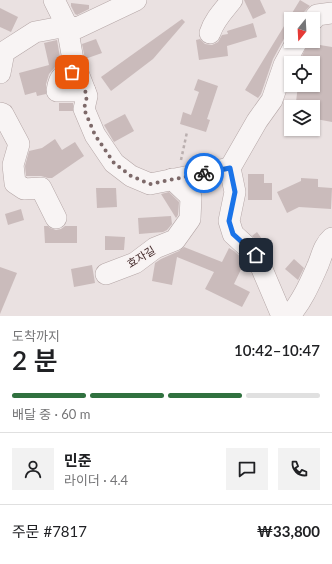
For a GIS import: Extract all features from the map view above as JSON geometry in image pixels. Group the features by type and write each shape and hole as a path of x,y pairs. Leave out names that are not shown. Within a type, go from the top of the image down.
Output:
{"street":[{"path":"54,0 67,26 72,60 87,96 84,109 95,135 114,163 131,176 150,184 230,168"},
{"path":"0,73 4,52 35,32 67,26 76,28 136,0"},
{"path":"210,33 212,27 232,0"},
{"path":"320,15 332,13"},
{"path":"282,316 256,255 233,234 229,221 235,192 230,168 272,100 284,65 293,48"},
{"path":"0,113 3,114 19,144 13,165 14,183 24,189 41,188 56,218"},
{"name":"효자길","path":"106,274 135,263 155,248 175,240 190,219 191,197 175,179"},
{"path":"289,316 299,305 318,265 326,242 332,238"}],"path":[{"path":"175,179 187,132"}],"building":[{"path":"244,0 260,0 266,13 253,19"},
{"path":"300,0 310,6 304,12 293,12"},
{"path":"71,3 89,5 89,9 77,15 71,6"},
{"path":"0,8 18,17 11,32 0,27"},
{"path":"182,19 185,22 153,59 111,91 101,77"},
{"path":"253,23 257,37 227,46 228,56 199,60 196,40 200,39 205,44 212,45 218,42 222,35 228,34 227,31"},
{"path":"284,26 284,39 273,59 261,94 258,98 245,90"},
{"path":"96,39 102,53 85,59 82,44"},
{"path":"57,40 61,63 49,74 46,84 46,94 37,96 36,92 25,95 19,73 49,65 44,43"},
{"path":"320,45 332,47 332,122 320,120 320,100 296,100 297,92 320,92 320,56 302,56 306,48 320,48"},
{"path":"198,79 218,86 207,119 210,120 206,132 180,124 183,112 191,115 199,92 194,90"},
{"path":"59,103 73,103 73,111 59,111"},
{"path":"125,114 134,131 114,142 104,125"},
{"path":"55,139 62,150 75,142 84,156 52,178 26,176 25,166 29,151 42,148"},
{"path":"248,174 264,174 264,183 272,183 272,200 248,200"},
{"path":"301,178 318,179 318,187 332,188 331,209 299,207 287,213 277,192 301,181"},
{"path":"96,188 116,188 117,207 97,208"},
{"path":"169,192 179,202 178,215 176,218 161,194"},
{"path":"21,209 24,220 8,225 5,214"},
{"path":"171,216 172,224 167,230 163,232 139,234 138,218"},
{"path":"44,226 48,226 56,230 65,226 77,226 77,243 45,243"},
{"path":"257,232 272,253 269,255 264,246 252,236"},
{"path":"105,236 125,237 124,250 105,250"},
{"path":"184,247 222,262 229,248 245,261 234,284 250,292 242,307 205,289 214,272 177,257 172,285 152,281 155,263"},
{"path":"294,259 304,268 298,280 285,269"},
{"path":"92,265 95,283 74,287 71,269"},
{"path":"0,267 17,273 0,314"}],"way so far":[{"path":"72,72 77,70 87,96 84,109 95,135 114,163 131,176 150,184 204,173"}],"route":[{"path":"204,173 230,168 235,192 229,221 233,234 256,255"}]}
